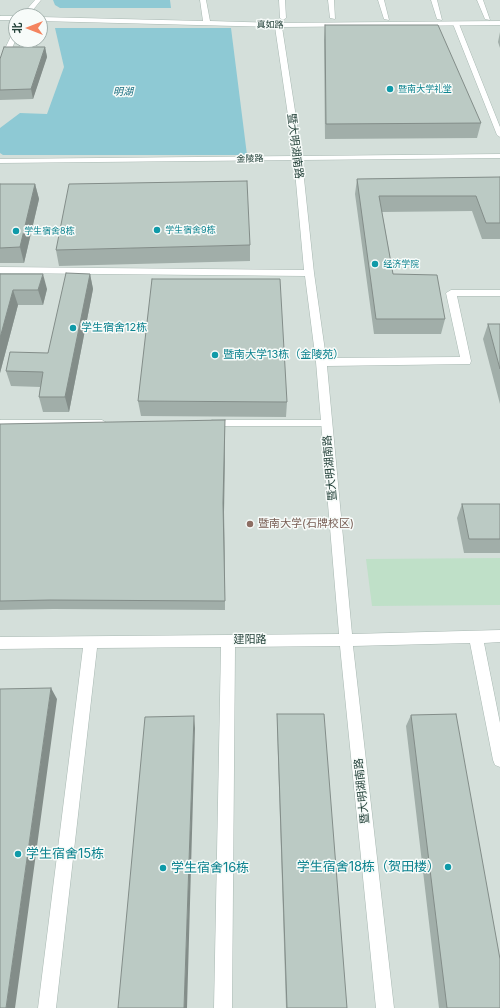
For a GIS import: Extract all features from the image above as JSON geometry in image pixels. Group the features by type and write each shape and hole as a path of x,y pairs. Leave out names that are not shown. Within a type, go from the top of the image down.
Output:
{"street":[{"path":"31,8 38,0"},
{"path":"203,0 207,24"},
{"name":"真如路","path":"48,19 207,24 280,22 500,23"},
{"name":"暨大明湖南路","path":"280,22 298,158 309,274 321,362 325,423 346,640 385,1008"},
{"path":"0,67 9,48"},
{"name":"金陵路","path":"0,161 500,156"},
{"path":"0,270 309,274"},
{"path":"321,362 466,362 451,293 500,293"},
{"name":"建阳路","path":"0,643 91,641 346,640 500,636"},
{"path":"476,637 500,760"},
{"path":"223,1008 228,640"},
{"path":"47,1008 91,641"}],"lane":[{"path":"280,22 282,0"},
{"path":"331,0 334,18"},
{"path":"381,0 387,19"},
{"path":"434,0 440,19"},
{"path":"480,0 488,19"},
{"path":"456,24 500,135"},
{"path":"0,422 111,423"},
{"path":"198,423 325,423"}],"shaded area":[{"name":"暨南大学(石牌校区)","path":"0,0 500,0 500,1008 0,1008"}],"green space":[{"path":"500,558 500,605 372,606 366,559"}],"water":[{"path":"53,0 170,0 171,8 60,8 55,5"},
{"name":"明湖","path":"55,28 231,28 247,155 3,155 0,153 0,128 20,113 47,114 64,67"}],"building":[{"name":"暨南大学礼堂","path":"325,25 438,25 481,123 326,124"},
{"path":"4,47 45,48 31,89 0,90 0,59"},
{"path":"500,177 500,223 486,223 476,196 379,196 393,274 437,275 445,319 376,319 357,179"},
{"name":"学生宿舍9栋","path":"247,181 250,245 56,250 69,184"},
{"name":"学生宿舍8栋","path":"0,184 35,184 20,247 0,248"},
{"path":"66,273 90,274 65,397 39,397 43,372 6,371 10,352 48,353"},
{"path":"0,274 43,274 38,290 13,290 0,338"},
{"name":"暨南大学13栋（金陵苑）","path":"152,279 280,279 287,402 138,401"},
{"path":"488,324 500,324 500,369"},
{"path":"225,420 223,503 225,601 0,601 0,424"},
{"path":"462,504 500,504 500,539 469,539"},
{"name":"学生宿舍15栋","path":"51,688 6,1008 0,1008 0,689"},
{"path":"277,714 324,714 347,1008 287,1008"},
{"name":"学生宿舍18栋（贺田楼）","path":"456,714 500,959 500,1008 447,1008 411,715"},
{"name":"学生宿舍16栋","path":"194,716 184,1008 118,1008 145,717"}],"place":[{"name":"暨南大学礼堂","path":"390,89"},
{"name":"学生宿舍9栋","path":"157,230"},
{"name":"学生宿舍8栋","path":"16,231"},
{"name":"经济学院","path":"375,264"},
{"name":"学生宿舍12栋","path":"73,328"},
{"name":"暨南大学13栋（金陵苑）","path":"215,355"},
{"name":"暨南大学(石牌校区)","path":"250,524"},
{"name":"学生宿舍15栋","path":"18,854"},
{"name":"学生宿舍18栋（贺田楼）","path":"448,867"},
{"name":"学生宿舍16栋","path":"163,868"}]}
